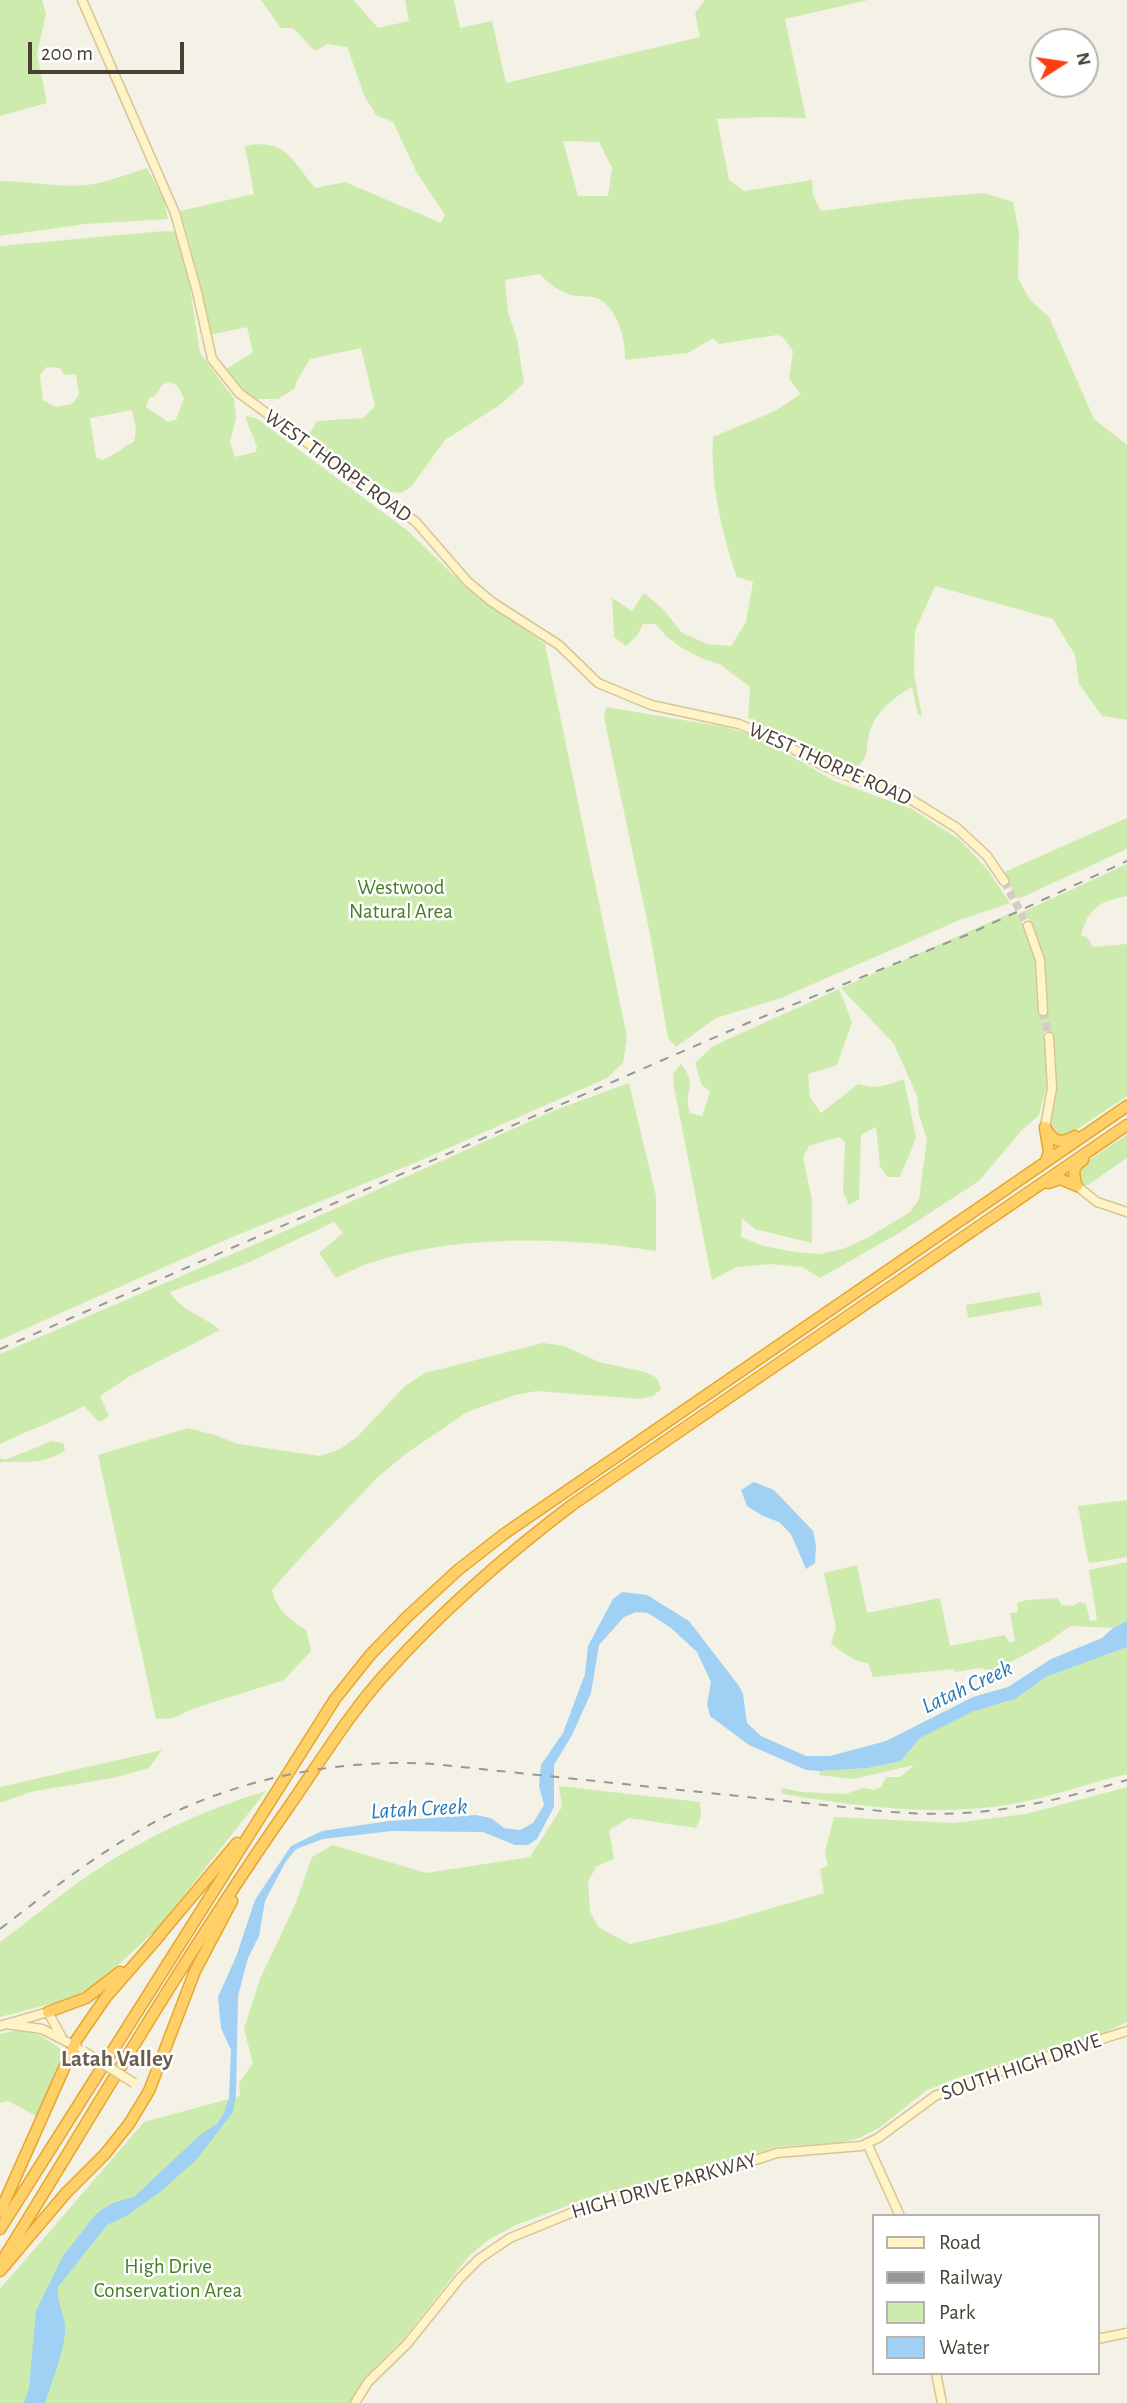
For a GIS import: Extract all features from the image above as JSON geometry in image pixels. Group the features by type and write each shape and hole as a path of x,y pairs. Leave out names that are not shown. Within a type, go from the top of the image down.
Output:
{"highway":[{"path":"1045,1127 1054,1139 1063,1142 1127,1104"},
{"path":"0,2230 335,1699 371,1654 408,1616 458,1570 569,1488 780,1346 1127,1104"},
{"path":"1045,1127 1049,1152 1046,1161"},
{"path":"780,1346 717,1394 715,1401 718,1406 727,1408 795,1354 1029,1191 1127,1127"},
{"path":"1077,1186 1073,1174 1079,1163 1127,1127"},
{"path":"1029,1191 1060,1180 1077,1186"},
{"path":"0,2264 223,1904 354,1714 386,1673 452,1604 512,1551 572,1505 718,1406"},
{"path":"0,2212 78,2048 106,1997 265,1807"},
{"path":"0,2272 65,2193 106,2154 129,2124 149,2091 183,1999 204,1953 281,1819"},
{"path":"48,2012 96,1992 161,1934"}],"street":[{"name":"WEST THORPE ROAD","path":"82,0 175,213 212,359 239,393 416,522 468,582 492,602 559,645 598,683 651,705 739,724 841,773 902,794 957,828 987,856 1004,881"},
{"path":"1028,926 1040,960 1043,1011"},
{"path":"1045,1127 1052,1088 1049,1037"},
{"path":"1077,1186 1097,1202 1127,1212"},
{"path":"3,2025 48,2012 62,2038"},
{"path":"3,2025 34,2026 62,2038 149,2091"},
{"name":"SOUTH HIGH DRIVE","path":"845,2148 878,2138 935,2096 992,2074 1127,2031"},
{"path":"867,2143 899,2214"},
{"name":"HIGH DRIVE PARKWAY","path":"355,2403 377,2372 407,2344 460,2278 496,2246 524,2231 605,2199 706,2176 777,2153 845,2148"},
{"path":"1099,2339 1127,2333"},
{"path":"936,2375 942,2403"}],"green space":[{"path":"0,0 42,0 46,14 37,54 47,103 0,116"},
{"path":"261,0 353,0 378,28 409,21 405,0 454,0 460,28 492,21 506,83 700,37 695,13 705,0 868,0 785,19 806,118 717,119 729,180 744,191 812,180 813,195 821,211 984,193 1013,202 1019,232 1018,278 1030,300 1049,317 1094,419 1127,445 1127,720 1102,716 1079,684 1075,655 1053,619 935,586 915,631 914,674 922,717 918,714 912,687 892,701 875,720 865,757 856,769 829,761 748,718 750,687 721,665 682,648 656,624 643,624 637,636 626,646 614,637 612,598 632,611 644,593 663,609 682,633 708,644 731,646 746,622 753,582 737,577 726,544 715,489 713,437 775,411 801,394 789,379 793,351 783,337 777,335 719,344 713,338 688,353 625,360 620,328 613,313 602,301 566,293 539,274 505,280 508,312 517,339 524,383 501,404 445,440 411,487 401,493 392,492 336,457 309,434 317,421 363,418 375,406 361,348 310,359 294,389 278,399 251,399 225,370 253,352 247,327 209,335 180,211 254,194 245,146 259,144 279,148 293,160 315,188 345,182 441,223 445,215 417,173 393,122 376,115 365,97 347,47 328,44 315,51 293,28 281,28","holes":["563,141 599,142 612,168 608,196 578,196"]},
{"path":"147,168 164,200 168,219 85,224 0,236 0,181 87,185"},
{"name":"Westwood Natural Area","path":"178,232 187,268 200,353 234,399 236,418 230,442 235,457 256,452 257,447 246,416 256,418 408,531 468,589 545,644 627,1037 623,1063 607,1078 410,1165 230,1238 0,1340 0,246","holes":["47,367 60,368 64,375 76,374 79,394 72,404 56,407 43,400 40,375","169,382 178,386 184,399 176,419 168,422 146,407 149,398 155,396 162,385","132,410 136,429 134,442 102,460 96,457 90,418"]},
{"path":"606,707 725,727 757,736 834,781 912,809 960,840 987,869 1010,903 962,919 781,998 716,1018 676,1047 668,1038 650,934 604,718"},
{"path":"1127,818 1127,849 1018,899 1002,873"},
{"path":"1127,864 1127,896 1096,907 1081,935 1087,937 1093,947 1127,944 1127,1096 1067,1136 1059,1138 1052,1134 1050,1125 1056,1058 1051,1034 1044,1031 1048,1080 1039,1115 1021,1131 979,1181 899,1233 820,1278 802,1267 770,1264 737,1267 712,1280 674,1087 673,1074 681,1064 690,1083 690,1113 702,1116 710,1092 702,1085 695,1063 713,1046 839,989 852,1022 837,1065 808,1074 810,1097 821,1113 858,1084 876,1087 904,1079 916,1138 900,1177 887,1177 880,1166 876,1127 861,1135 859,1199 849,1205 843,1192 845,1142 839,1137 809,1146 803,1157 812,1200 812,1243 755,1229 742,1218 741,1237 763,1246 795,1252 819,1254 843,1249 910,1212 919,1199 927,1139 919,1115 917,1096 894,1044 841,988 1015,911 1035,955 1040,1012 1044,984 1043,960 1025,911"},
{"path":"629,1083 656,1196 656,1251 551,1241 479,1242 409,1252 371,1263 336,1278 319,1253 343,1233 334,1222 245,1264 170,1292 186,1308 220,1330 130,1376 100,1396 109,1416 99,1422 84,1406 0,1444 0,1354 265,1240 555,1110"},
{"path":"1127,1135 1127,1158 1088,1185 1081,1186 1076,1173 1080,1166"},
{"path":"1040,1292 1042,1305 968,1318 966,1305"},
{"path":"543,1343 564,1346 599,1362 645,1372 657,1378 661,1389 653,1396 639,1399 537,1391 515,1395 467,1412 407,1453 379,1476 272,1590 284,1613 306,1630 311,1651 284,1680 195,1708 173,1718 156,1719 98,1455 188,1428 238,1444 320,1456 340,1449 357,1437 405,1386 425,1373"},
{"path":"52,1441 63,1443 65,1450 43,1460 0,1462 0,1458 5,1460"},
{"path":"1127,1500 1127,1557 1091,1563 1088,1561 1078,1506"},
{"path":"1127,1562 1127,1621 1113,1628 1070,1626 1048,1642 994,1671 979,1668 955,1672 954,1669 873,1677 868,1663 853,1659 831,1643 836,1628 824,1573 857,1565 867,1613 940,1598 950,1646 1005,1635 1009,1642 1015,1641 1010,1613 1018,1612 1017,1603 1027,1600 1058,1598 1061,1605 1073,1606 1079,1602 1086,1604 1090,1621 1097,1620 1089,1570"},
{"path":"1127,1647 1127,1774 1013,1804 956,1810 898,1809 812,1799 781,1792 782,1788 802,1792 846,1794 863,1788 874,1790 881,1787 886,1777 900,1777 914,1765 853,1779 819,1775 820,1771 868,1768 901,1761 920,1738 972,1712 1015,1699 1046,1677"},
{"path":"162,1750 149,1768 113,1778 30,1792 0,1803 0,1787"},
{"name":"High Drive Conservation Area","path":"559,1786 700,1802 701,1817 696,1828 629,1818 609,1830 614,1859 597,1866 588,1881 590,1911 598,1927 630,1944 724,1922 824,1893 820,1869 828,1866 825,1852 834,1817 953,1823 1026,1814 1127,1787 1127,2022 1103,2033 960,2077 927,2090 879,2128 857,2139 838,2143 776,2147 694,2175 604,2192 516,2225 488,2240 468,2257 405,2337 372,2370 350,2403 0,2403 0,2289 144,2122 240,2096 239,2083 253,2063 244,2029 260,1979 295,1905 312,1857 333,1845 426,1873 530,1857 562,1807"},
{"path":"266,1791 158,1928 105,1977 73,1998 0,2017 0,1942 75,1885 128,1850 219,1807"},
{"path":"17,2030 40,2035 61,2049 62,2055 38,2117 8,2101 0,2103 0,2034"}],"water":[{"path":"754,1482 774,1490 813,1531 815,1563 806,1569 791,1534 779,1522 747,1506 741,1490"},
{"path":"622,1592 647,1595 689,1621 739,1686 743,1694 747,1723 761,1736 806,1756 830,1756 886,1741 973,1697 1008,1687 1051,1659 1102,1638 1127,1621 1127,1647 1046,1677 1015,1699 972,1712 920,1738 901,1761 868,1768 820,1771 806,1770 749,1745 710,1716 707,1704 711,1682 697,1652 671,1628 648,1613 636,1612 624,1617 599,1645 591,1693 572,1735 554,1765 554,1807 537,1839 528,1845 515,1845 483,1832 392,1831 323,1839 296,1849 285,1863 265,1901 259,1936 248,1958 238,1996 236,2094 233,2112 197,2159 159,2193 126,2216 107,2225 58,2287 65,2334 58,2364 45,2403 24,2403 29,2388 36,2311 63,2256 96,2214 112,2203 134,2197 200,2135 217,2124 224,2113 229,2097 231,2050 221,2028 218,1997 236,1957 255,1900 291,1846 322,1831 389,1821 476,1815 491,1818 504,1828 520,1830 533,1823 544,1805 539,1786 541,1765 563,1733 585,1674 588,1646 613,1599"}],"tunnel":[{"path":"1004,881 1028,926"},
{"path":"1043,1011 1049,1037"}],"railway":[{"path":"0,1349 750,1022 969,934 1127,861"},
{"path":"0,1929 91,1861 149,1825 216,1795 287,1775 323,1769 397,1763 433,1764 881,1811 946,1814 1035,1804 1127,1780"}],"district":[{"name":"Latah Valley","path":"117,2059"}],"water label":[{"name":"Latah Creek","path":"967,1687"},
{"name":"Latah Creek","path":"419,1809"}]}
